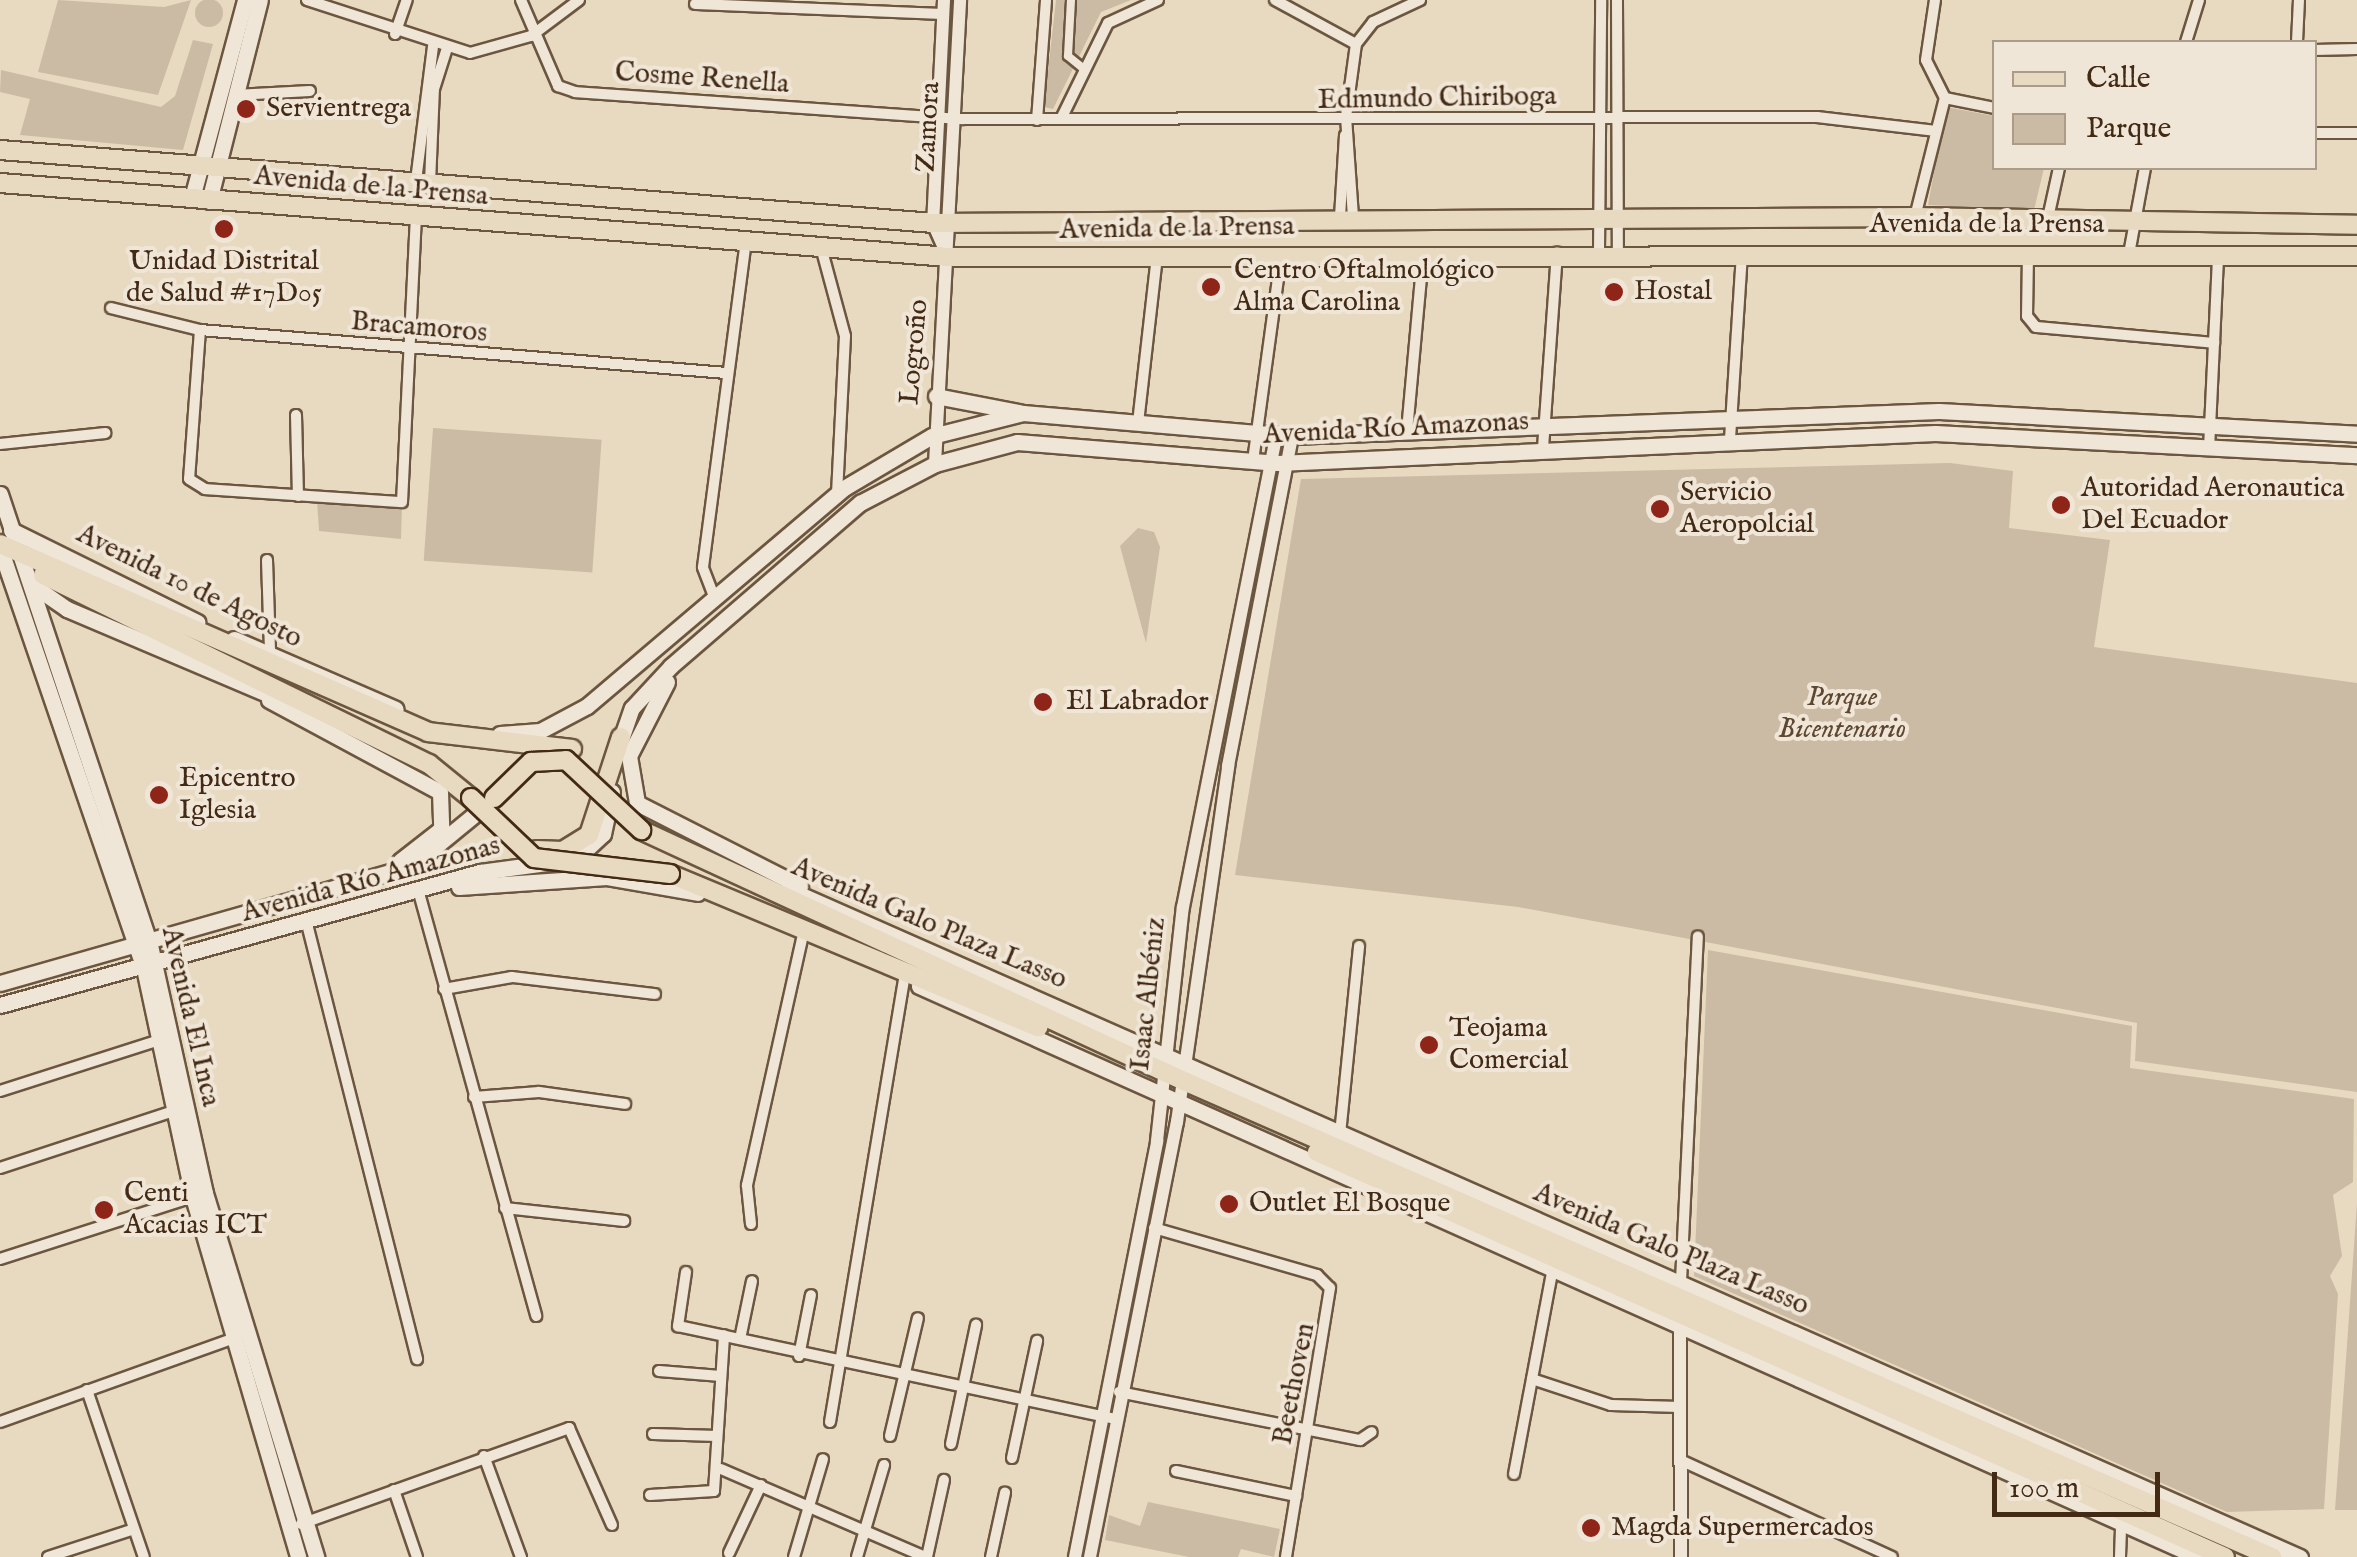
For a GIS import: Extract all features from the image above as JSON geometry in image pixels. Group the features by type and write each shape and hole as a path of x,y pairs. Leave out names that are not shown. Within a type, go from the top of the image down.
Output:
{"main road":[{"path":"201,199 246,0"},
{"path":"207,169 235,95 260,0"},
{"name":"Avenida de la Prensa","path":"0,150 941,223 1346,217 1915,217 2357,225"},
{"name":"Avenida de la Prensa","path":"0,183 416,220 944,252 1158,256 1609,251 2357,256"},
{"path":"936,396 1023,413"},
{"name":"Avenida Río Amazonas","path":"230,638 270,650 434,725 509,735 574,716 837,494 932,436 1023,413 1284,436 1732,417 2017,417 2357,434"},
{"path":"2017,417 2018,436"},
{"name":"Avenida Río Amazonas","path":"0,1005 589,850 608,822 621,737 641,696 860,503 935,464 1052,438 1279,463 1730,439 2018,436 2357,456"},
{"name":"Avenida El Inca","path":"0,494 7,552 143,945"},
{"name":"Avenida El Inca","path":"7,552 32,584 42,636 150,966 232,1339 297,1525 316,1557"},
{"name":"Avenida 10 de Agosto","path":"7,552 230,638 353,699"},
{"name":"Avenida 10 de Agosto","path":"7,552 428,732 584,754 640,830"},
{"name":"Avenida 10 de Agosto","path":"7,552 339,723"},
{"name":"Avenida 10 de Agosto","path":"32,584 67,610 429,764 534,858 670,874 825,938"},
{"path":"42,636 52,615 67,610"},
{"path":"732,614 645,714 630,787 660,821 835,909"},
{"path":"244,684 440,792 440,832 375,875"},
{"path":"471,798 528,844 563,852 590,835 621,737"},
{"path":"494,798 531,762 561,758 584,770 640,830 769,886"},
{"name":"Avenida Río Amazonas","path":"0,983 143,945 375,875 436,852 494,798"},
{"path":"440,889 640,879 803,935 852,956"},
{"name":"Avenida Galo Plaza Lasso","path":"769,886 835,909 1552,1272 2225,1557"},
{"name":"Avenida Galo Plaza Lasso","path":"769,886 1680,1324 2198,1557"},
{"name":"Avenida Galo Plaza Lasso","path":"825,938 1681,1288 2300,1557"},
{"name":"Avenida Galo Plaza Lasso","path":"825,938 852,956 904,979 1174,1082 1340,1136 2272,1557"},
{"name":"Avenida El Inca","path":"150,966 157,1041 173,1111 297,1525 298,1557"}],"street":[{"path":"308,0 395,34 470,52 531,36 578,0"},
{"path":"395,34 407,0"},
{"name":"Cosme Renella","path":"521,0 531,36 558,86 575,92 938,118"},
{"name":"Zamora","path":"941,223 954,118 960,0"},
{"path":"1037,120 1046,0"},
{"path":"1071,0 1068,56 1086,70"},
{"path":"1060,119 1108,22 1158,0"},
{"path":"1275,0 1356,44"},
{"path":"1346,217 1346,129 1356,44 1374,22 1420,0"},
{"path":"1601,0 1601,120 1609,251"},
{"path":"1609,251 1617,120 1617,0"},
{"path":"1915,217 1945,98 1926,60 1935,0"},
{"path":"2187,40 2200,0"},
{"path":"2297,40 2299,0"},
{"path":"695,4 944,7"},
{"name":"Zamora","path":"944,7 938,118 944,252"},
{"path":"423,182 433,46"},
{"path":"423,182 434,89 447,48"},
{"path":"2317,50 2357,48"},
{"path":"235,95 310,92"},
{"path":"1945,98 1992,108"},
{"name":"Edmundo Chiriboga","path":"938,118 1346,129 1601,120 1851,118 1936,131"},
{"path":"2317,133 2357,134"},
{"path":"2048,218 2059,170"},
{"path":"2128,254 2129,218 2144,170"},
{"path":"200,330 189,479 204,490 402,502 413,352 416,220"},
{"path":"715,600 703,567 746,242"},
{"path":"821,247 846,336 837,494"},
{"name":"Logroño","path":"935,464 932,436 944,252"},
{"path":"1543,448 1557,252"},
{"path":"1730,439 1742,252"},
{"path":"2028,254 2028,316 2041,330 2214,342"},
{"path":"1253,461 1282,255"},
{"path":"1407,431 1423,255"},
{"path":"1138,423 1158,256"},
{"path":"2209,448 2218,257"},
{"name":"Bracamoros","path":"110,308 200,330 413,352 726,373"},
{"path":"296,414 298,496"},
{"path":"0,444 105,433"},
{"name":"Isaac Albéniz","path":"1114,1391 1154,1228 1222,764 1284,436"},
{"path":"267,560 270,650"},
{"name":"Isaac Albéniz","path":"1090,1557 1109,1418 1174,1082 1183,906 1222,764"},
{"path":"419,893 536,1316"},
{"path":"308,924 417,1359"},
{"path":"751,1224 746,1185 803,935"},
{"path":"1681,1557 1680,1324 1698,936"},
{"path":"1340,1136 1359,946"},
{"path":"444,990 512,978 655,994"},
{"path":"830,1422 904,979"},
{"path":"0,1091 157,1041"},
{"path":"474,1097 540,1092 624,1104"},
{"path":"0,1168 173,1111"},
{"path":"0,1259 199,1195"},
{"path":"504,1208 624,1221"},
{"name":"Beethoven","path":"1154,1228 1326,1280 1333,1304 1286,1557"},
{"path":"686,1272 675,1324 799,1356 1109,1418"},
{"path":"1514,1474 1552,1272"},
{"path":"740,1338 752,1280"},
{"path":"799,1356 810,1295"},
{"path":"890,1436 918,1318"},
{"path":"951,1444 976,1325"},
{"path":"650,1495 712,1493 722,1468 717,1436 724,1335"},
{"path":"0,1422 232,1339"},
{"path":"1012,1458 1038,1341"},
{"path":"659,1371 721,1376"},
{"path":"1532,1379 1611,1405 1680,1407"},
{"path":"87,1390 144,1557"},
{"path":"1114,1391 1360,1440 1372,1432"},
{"name":"Isaac Albéniz","path":"1075,1557 1109,1418"},
{"path":"297,1525 484,1456 573,1428 612,1526"},
{"path":"654,1434 717,1436"},
{"path":"484,1456 521,1557"},
{"path":"794,1557 814,1509 823,1459"},
{"path":"1680,1460 1892,1557"},
{"path":"857,1557 868,1532 884,1465"},
{"path":"722,1468 926,1557 944,1480"},
{"path":"1176,1471 1296,1496"},
{"path":"729,1553 761,1486"},
{"path":"394,1490 417,1557"},
{"path":"991,1557 1005,1493"},
{"path":"2120,1557 2121,1523"},
{"path":"48,1557 134,1529"}],"green space":[{"path":"209,-1 219,3 223,13 219,23 209,27 199,23 195,13 199,3"},
{"path":"58,0 164,7 191,0 158,95 38,72"},
{"path":"1056,0 1131,0 1101,12 1053,109 1044,107"},
{"path":"193,40 213,44 183,150 20,135 30,99 0,92 1,70 161,107 175,96"},
{"path":"1946,107 1992,116 1992,170 2044,170 2034,210 1928,205"},
{"path":"433,428 602,440 592,572 424,561"},
{"name":"Parque Bicentenario","path":"1950,463 2013,471 2009,528 2110,540 2094,647 2357,683 2357,1092 2135,1061 2137,1023 1518,907 1235,875 1301,479"},
{"path":"317,500 402,505 401,539 319,531"},
{"path":"1138,528 1154,532 1160,547 1146,643 1120,546"},
{"path":"1708,950 2132,1026 2130,1068 2354,1099 2353,1182 2333,1195 2342,1256 2330,1276 2338,1294 2324,1509 2227,1512 1694,1276"},
{"path":"2357,1203 2357,1510 2335,1510 2346,1359"},
{"path":"1148,1502 1280,1529 1274,1557 1241,1549 1238,1557 1189,1557 1105,1540 1109,1515 1140,1526"}],"place":[{"name":"Servientrega","path":"246,109"},
{"name":"Unidad Distrital de Salud #17D05","path":"224,229"},
{"name":"Centro Oftalmológico Alma Carolina","path":"1211,287"},
{"name":"Hostal","path":"1614,292"},
{"name":"Autoridad Aeronautica Del Ecuador","path":"2061,505"},
{"name":"Servicio Aeropolcial","path":"1660,509"},
{"name":"El Labrador","path":"1043,702"},
{"name":"Epicentro Iglesia","path":"159,795"},
{"name":"Teojama Comercial","path":"1429,1045"},
{"name":"Outlet El Bosque","path":"1229,1204"},
{"name":"Centi Acacias ICT","path":"104,1210"},
{"name":"Magda Supermercados","path":"1591,1528"}]}
